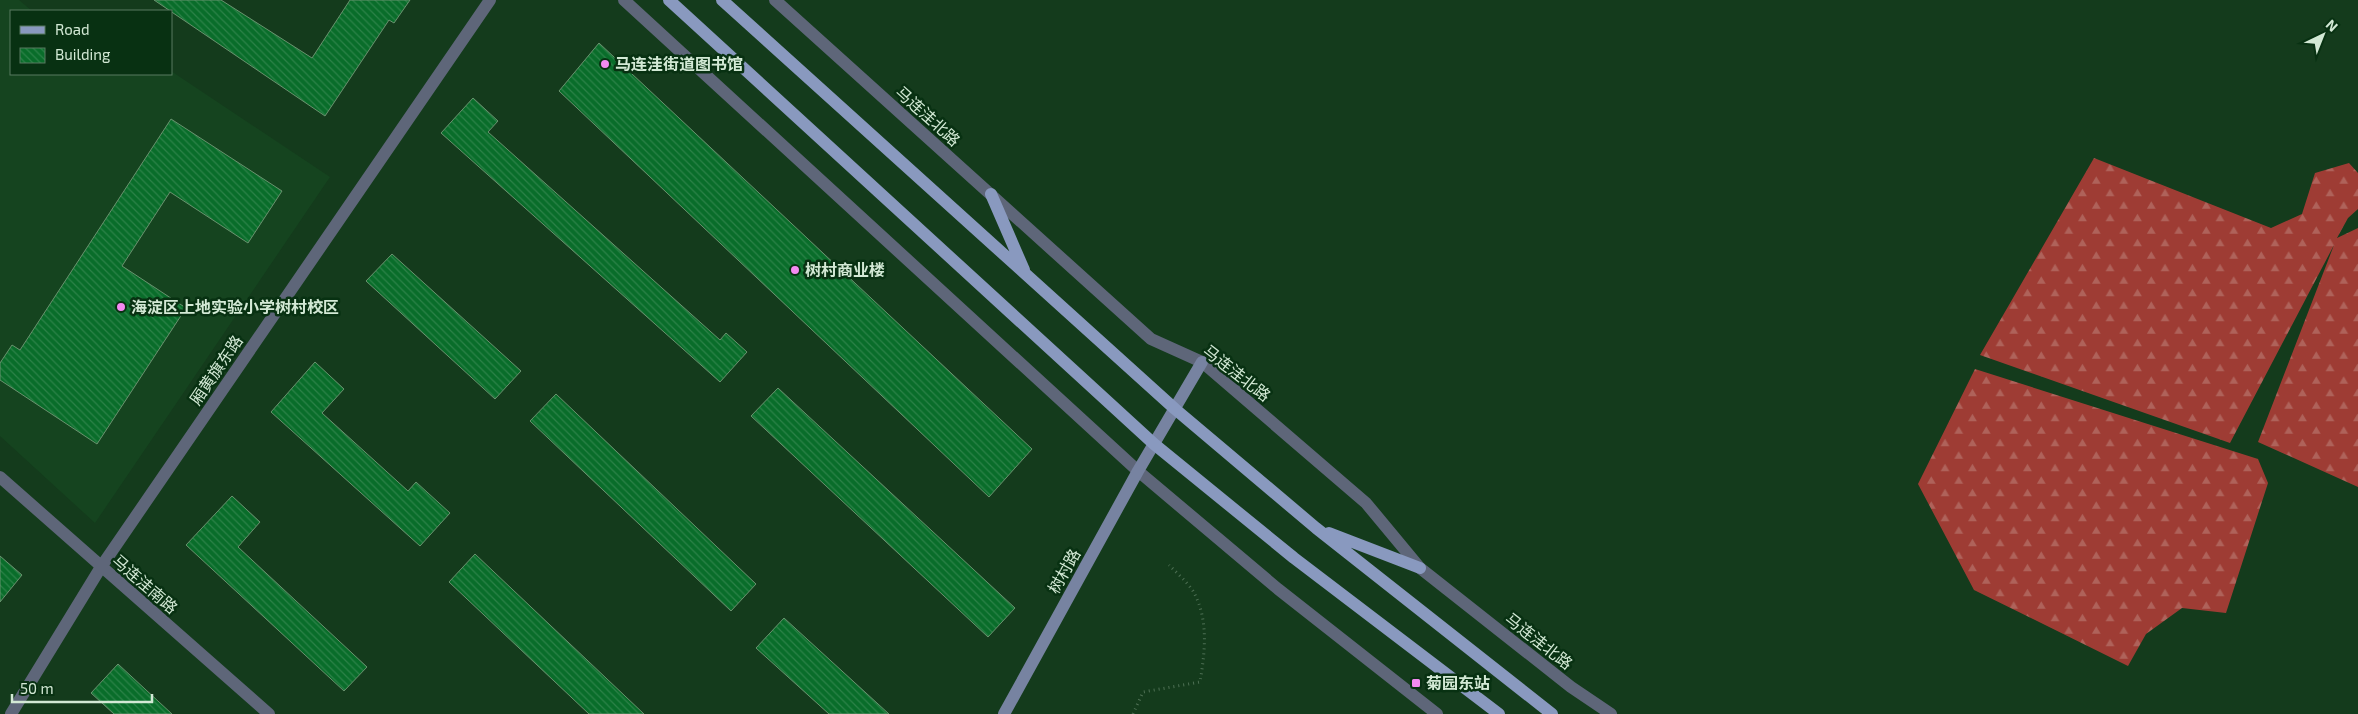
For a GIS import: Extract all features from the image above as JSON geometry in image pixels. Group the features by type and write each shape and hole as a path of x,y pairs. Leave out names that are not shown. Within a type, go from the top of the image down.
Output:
{"main road":[{"path":"669,0 1154,444 1294,558 1499,714"},
{"path":"722,0 1175,409 1316,528 1552,714"},
{"path":"991,194 1026,275"},
{"name":"树村路","path":"1004,714 1138,471 1202,362"},
{"path":"1316,528 1420,568"}],"street":[{"name":"厢黄旗东路","path":"11,714 101,567 490,0"},
{"path":"624,0 1138,471 1278,589 1437,714"},
{"name":"马连洼北路","path":"775,0 1151,339 1202,362 1366,503 1420,568 1571,686 1611,714"},
{"name":"马连洼南路","path":"0,477 269,714"}],"path":[{"path":"1133,714 1143,692 1200,682 1206,650 1201,608 1192,590 1169,565"}],"shaded area":[{"name":"海淀区上地实验小学树村校区","path":"0,0 19,0 31,10 10,10 10,75 172,75 172,72 330,177 95,523 0,436"}],"green space":[{"path":"2094,158 2271,228 2302,214 2315,173 2349,163 2358,173 2358,209 2348,218 2337,238 2358,228 2358,487 2258,442 2334,245 2230,443 1980,355"},
{"path":"1975,369 2258,459 2268,483 2226,613 2182,608 2146,634 2128,666 1974,590 1918,484"}],"building":[{"path":"154,0 221,0 312,58 350,0 410,0 394,23 389,20 325,116 172,12 172,10 169,10"},
{"name":"树村商业楼","path":"599,43 1032,449 989,497 559,91"},
{"path":"473,98 498,121 488,132 720,340 726,333 747,352 720,382 441,133"},
{"path":"171,119 282,191 248,243 170,192 122,266 186,308 97,444 0,380 0,363 12,345 20,350"},
{"path":"392,254 521,371 495,399 366,281"},
{"path":"315,362 344,389 322,413 408,491 416,482 450,513 420,546 271,412"},
{"path":"778,388 1015,608 988,637 751,416"},
{"path":"556,394 756,584 731,611 530,421"},
{"path":"232,496 260,522 238,547 367,667 344,691 186,545"},
{"path":"475,554 644,714 589,714 449,582"},
{"path":"0,556 22,575 0,602"},
{"path":"784,618 889,714 829,714 756,648"},
{"path":"118,664 172,714 114,714 91,693"}],"place":[{"name":"马连洼街道图书馆","path":"605,64"},
{"name":"树村商业楼","path":"795,270"},
{"name":"海淀区上地实验小学树村校区","path":"121,307"},
{"name":"菊园东站","path":"1416,683"}]}
